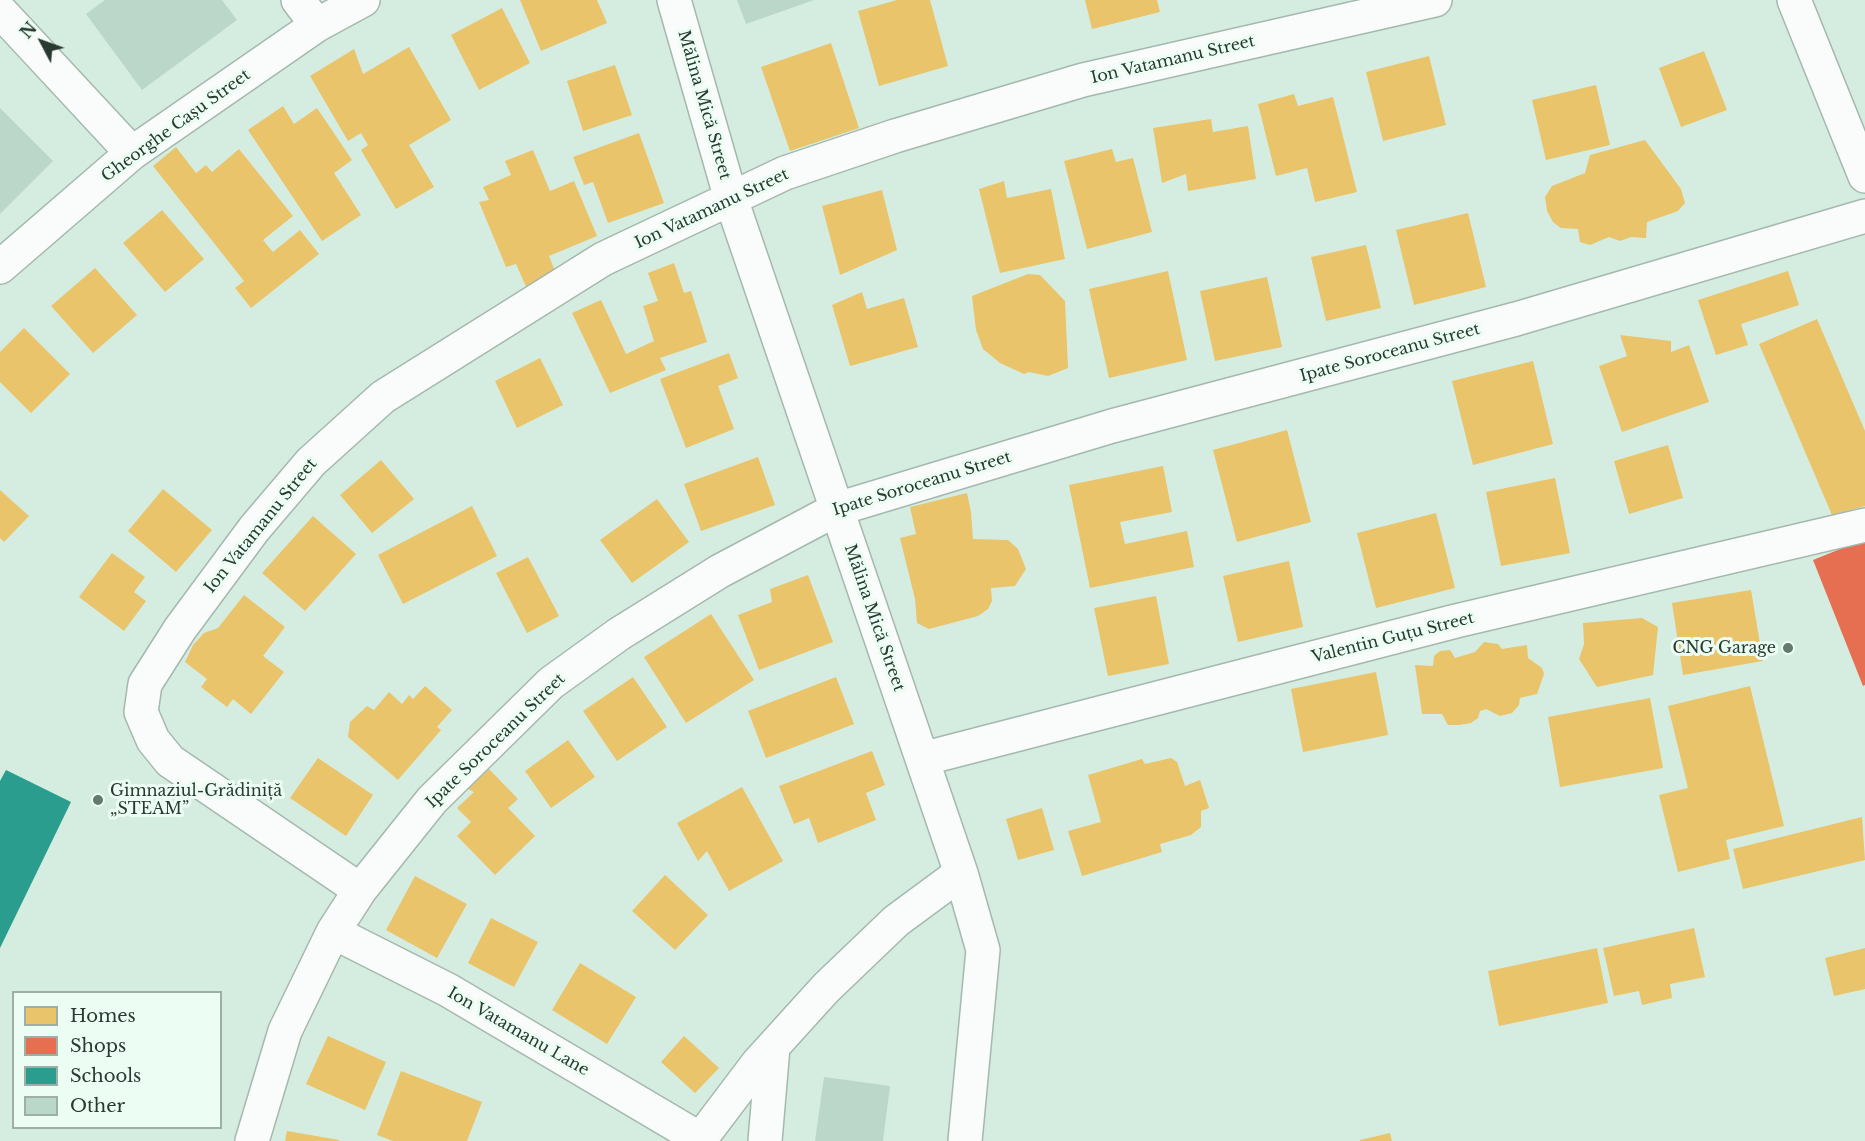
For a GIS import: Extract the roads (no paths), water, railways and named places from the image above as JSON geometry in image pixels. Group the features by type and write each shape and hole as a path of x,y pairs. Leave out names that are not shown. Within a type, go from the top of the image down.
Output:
{"street":[{"path":"12,0 0,12 132,153"},
{"name":"Gheorghe Cașu Street","path":"0,267 132,153 307,12 363,0"},
{"name":"Mălina Mică Street","path":"674,0 731,199 961,873 983,950 965,1141"},
{"name":"Ion Vatamanu Street","path":"360,890 170,761 153,740 141,712 146,684 180,629 261,521 311,462 383,397 603,259 785,173 895,136 1083,80 1435,0"},
{"path":"1794,0 1865,176"},
{"name":"Ipate Soroceanu Street","path":"252,1141 285,1031 333,932 360,890 432,800 551,683 619,634 720,571 837,509 1112,426 1516,319 1865,216"},
{"name":"Valentin Guțu Street","path":"922,759 1456,621 1865,525"},
{"path":"700,1140 773,1047 826,988 896,921 961,873"},
{"name":"Ion Vatamanu Lane","path":"333,932 448,990 700,1140"},
{"path":"765,1141 773,1047"}],"place":[{"name":"CNG Garage","path":"1788,648"},
{"name":"Gimnaziul-Grădiniță „STEAM”","path":"98,800"}]}
